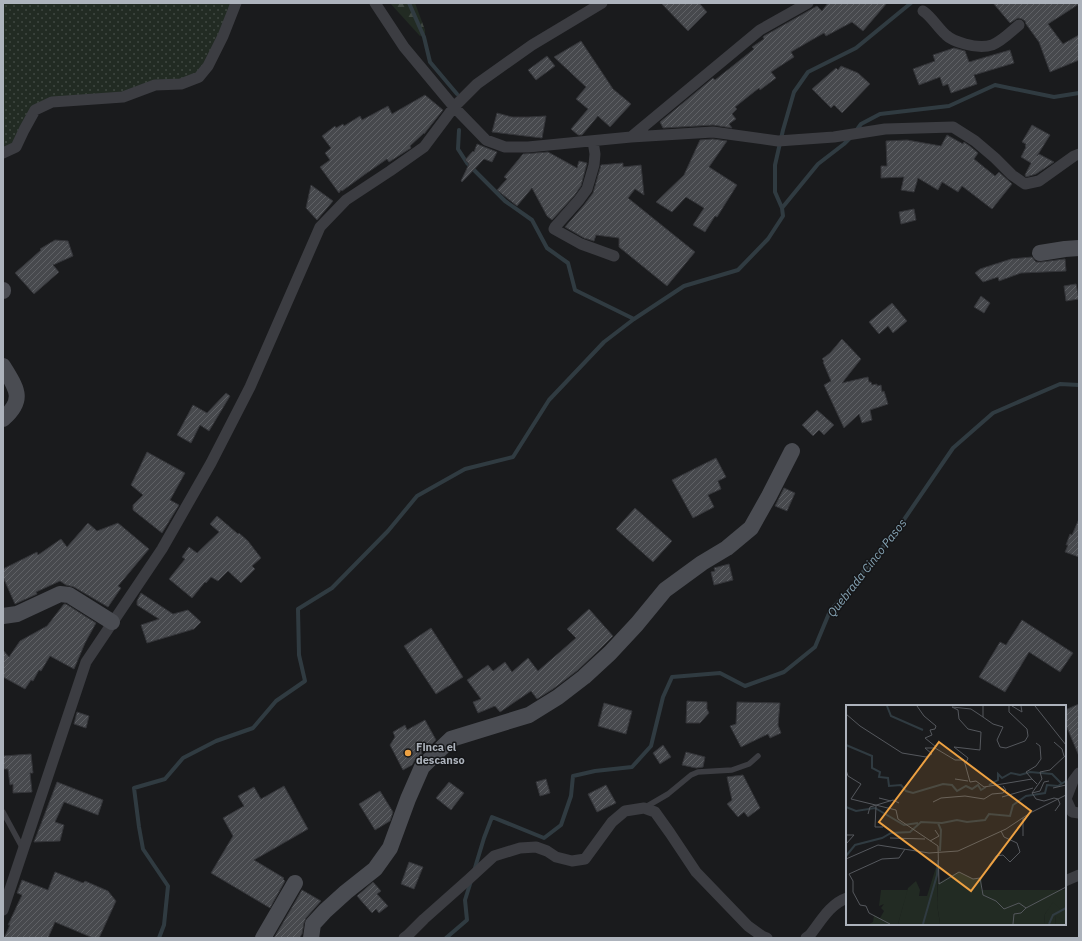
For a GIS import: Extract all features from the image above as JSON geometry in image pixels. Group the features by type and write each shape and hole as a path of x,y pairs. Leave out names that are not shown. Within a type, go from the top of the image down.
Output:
{"street":[{"path":"3,153 16,147 35,110 52,102 123,97 155,85 181,84 199,77 208,66 223,36 236,3"},
{"path":"375,3 404,47 454,107 486,140 505,147 528,147 631,137 713,132 780,141 834,137 885,129 953,127 975,141 1012,175 1025,184 1039,181 1079,154"},
{"path":"3,910 86,662 162,549 211,463 250,387 320,226 346,200 424,147 454,107 477,84 532,45 602,3"},
{"path":"631,137 760,30 808,3"},
{"path":"922,7 947,36 958,42 977,46 986,47 998,42 1019,25"},
{"path":"593,141 595,154 594,165 587,189 554,229 581,244 614,256"},
{"path":"1040,253 1079,248"},
{"path":"3,366 17,393 15,406 3,419"},
{"path":"311,938 314,924 325,911 375,868 390,848 408,799 422,767 451,739 529,715 558,697 584,677 610,653 666,590 702,563 727,548 751,528 792,451"},
{"path":"3,616 17,614 60,594 69,595 112,622"},
{"path":"1079,774 1073,781 1066,799 1072,812 1079,814"},
{"path":"404,938 424,918 470,879 494,856 520,848 536,847 562,859 572,861 585,859 612,822 625,811 644,808 654,812 670,832 696,872 748,926 764,937"},
{"path":"1066,882 1079,875"},
{"path":"1066,882 1079,882"},
{"path":"263,938 295,883"},
{"path":"806,938 829,910 840,901 846,898"}],"lane":[{"path":"922,7 930,24 938,32"},
{"path":"644,808 668,794 691,775 698,772 732,770 748,764 758,756"},
{"path":"3,812 23,849"}],"green space":[{"path":"3,3 236,3 199,77 35,110 24,130 3,153"},
{"path":"390,3 415,3 425,30 425,34 420,36"}],"building":[{"path":"661,3 699,3 707,12 688,31"},
{"path":"828,3 887,3 863,31 852,22 826,36 824,33 791,52 794,57 771,72 776,78 760,90 759,88 735,107 737,109 732,114 736,119 729,124 732,128 713,125 663,128 660,122 713,78 715,80 754,49 752,47 764,39 764,36 817,6 822,11"},
{"path":"993,3 1079,3 1048,24 1063,44 1079,35 1079,60 1050,72 1039,42 1025,21 1018,18 1010,23"},
{"path":"581,41 613,89 631,104 610,127 598,116 582,135 578,135 571,129 588,109 576,99 586,87 554,57"},
{"path":"954,48 965,51 969,62 1010,50 1014,63 974,75 977,84 951,93 948,84 943,86 940,77 919,85 913,69 935,61 933,55"},
{"path":"547,56 555,66 536,80 528,70"},
{"path":"841,66 858,73 870,84 842,113 834,105 831,108 812,89 836,68 838,70"},
{"path":"425,95 443,110 424,134 410,146 411,148 389,162 387,159 342,191 341,190 339,193 320,167 330,160 325,153 331,148 322,136 335,126 336,128 343,124 344,126 360,116 362,120 388,106 392,114"},
{"path":"497,113 512,117 546,116 542,138 492,132"},
{"path":"1032,125 1050,135 1037,156 1039,154 1054,162 1036,174 1026,177 1025,175 1031,163 1021,157 1026,147 1026,144 1022,142"},
{"path":"947,135 963,144 964,142 971,147 978,153 974,159 995,176 999,172 1012,184 992,209 962,186 958,192 942,182 938,190 918,178 914,192 901,190 904,177 881,178 881,166 887,166 886,141 907,140 941,146"},
{"path":"713,139 727,141 709,167 737,185 717,217 715,216 705,232 693,225 704,208 686,197 672,212 656,202 684,175 700,140"},
{"path":"477,144 497,152 492,162 484,159 462,182 461,181 469,164 465,160 473,151 474,152"},
{"path":"548,152 577,168 579,161 587,163 581,186 552,220 547,216 532,188 517,206 497,190 507,179 504,177 523,154"},
{"path":"623,163 623,167 641,165 644,195 635,189 628,198 695,252 667,286 619,247 619,238 596,235 594,241 584,238 565,227 593,193 601,165"},
{"path":"311,185 333,201 317,220 306,208"},
{"path":"914,209 916,220 901,224 899,212"},
{"path":"55,240 68,241 73,256 53,265 59,272 34,294 15,273 41,250 40,249"},
{"path":"1032,257 1036,262 1065,259 1066,271 1021,273 999,281 998,277 983,282 975,273 980,269 1011,259"},
{"path":"1076,284 1079,299 1066,301 1064,286"},
{"path":"981,296 990,303 984,313 974,307"},
{"path":"892,303 907,321 893,333 888,326 879,334 869,322"},
{"path":"842,339 861,359 842,383 868,377 869,382 871,382 872,385 881,385 882,392 884,391 888,404 870,410 872,420 862,423 859,414 844,428 824,385 831,381 822,359 830,353"},
{"path":"226,393 230,396 209,431 200,425 191,443 177,435 193,405 207,413"},
{"path":"817,410 834,425 824,435 819,430 813,436 802,425"},
{"path":"147,452 185,473 170,500 179,505 162,533 133,510 133,505 143,495 131,485"},
{"path":"716,458 726,477 718,481 721,489 708,495 714,507 693,518 672,480"},
{"path":"784,488 795,493 787,511 775,506"},
{"path":"635,508 672,541 653,562 616,529"},
{"path":"217,516 248,541 261,558 252,566 255,569 241,583 228,571 218,581 211,577 192,598 169,579 185,559 182,557 189,547 197,553 219,532 210,524"},
{"path":"1079,519 1079,557 1065,552 1070,534 1072,535"},
{"path":"88,523 97,531 118,523 149,549 118,586 121,588 108,607 74,587 66,585 60,581 15,604 3,577 3,569 37,552 38,555 61,539 67,547"},
{"path":"729,564 733,580 714,585 711,572 715,571 714,568"},
{"path":"141,593 173,614 188,610 201,622 194,629 147,643 141,625 159,619 137,605 137,601"},
{"path":"64,604 96,623 85,643 74,669 50,656 41,671 39,670 33,681 31,680 25,689 3,677 3,650 9,657 20,641 47,626"},
{"path":"589,609 613,636 578,670 537,699 531,691 500,712 495,706 478,713 473,702 481,699 467,680 488,665 493,671 505,662 512,672 528,658 538,671 576,638 567,629"},
{"path":"1022,620 1073,653 1060,672 1029,652 1005,692 979,677 1000,642 1006,645"},
{"path":"431,628 463,677 436,694 404,646"},
{"path":"687,701 707,702 707,709 709,713 700,723 686,723"},
{"path":"737,702 780,703 778,725 781,733 770,738 768,734 741,747 730,726 736,724"},
{"path":"604,703 632,711 626,734 598,726"},
{"path":"1079,704 1079,756 1066,725 1066,710"},
{"path":"77,712 89,716 86,728 74,724"},
{"name":"Finca el descanso","path":"425,720 436,740 421,750 422,754 412,765 403,770 390,745 395,737 393,732 405,725 407,730"},
{"path":"663,745 671,757 660,764 653,753"},
{"path":"686,752 705,757 703,767 696,768 682,765"},
{"path":"31,754 33,773 30,773 32,792 13,793 13,784 10,785 8,769 3,769 3,756"},
{"path":"743,775 760,808 748,817 744,812 738,817 727,804 732,800 727,777"},
{"path":"546,779 550,793 540,796 536,782"},
{"path":"57,782 103,800 98,815 64,802 55,822 64,825 60,841 34,842"},
{"path":"449,782 464,793 451,810 436,798"},
{"path":"606,785 616,803 597,812 588,794"},
{"path":"284,786 308,829 254,860 284,878 283,879 285,881 270,908 211,873 233,836 223,818 244,806 238,796 254,787 261,799"},
{"path":"380,791 393,812 390,821 375,830 359,804"},
{"path":"409,862 423,867 414,889 401,884"},
{"path":"55,872 83,883 85,881 108,891 116,901 99,938 93,938 55,922 48,938 4,938 10,925 8,925 22,895 17,893 22,880 48,890"},
{"path":"373,882 381,891 377,894 388,906 379,913 376,909 372,913 357,896"},
{"path":"302,890 321,901 306,918 302,934 299,938 274,938"}],"waterway":[{"path":"409,3 424,37 430,62 457,94"},
{"path":"159,938 164,925 168,886 143,849 134,788 165,779 183,758 216,741 253,728 276,701 305,681 299,655 298,609 332,588 388,531 417,496 465,469 513,457 549,400 604,342 634,319 684,286 738,270 768,239 783,216 782,208 775,192 775,165 794,92 808,72 856,48 911,3"},
{"path":"856,131 861,124 880,114 949,106 995,85 1054,97 1079,93"},
{"path":"459,130 458,149 467,163 505,201 532,220 547,248 568,263 575,290 634,319"},
{"path":"782,208 818,164 850,138"},
{"name":"Quebrada Cinco Pasos","path":"474,871 492,817 544,838 561,825 571,796 573,776 595,771 632,767 651,746 663,697 672,677 720,673 745,686 784,672 815,647 830,611 901,524 953,448 993,413 1060,384 1079,385"},
{"name":"Quebrada Cinco Pasos","path":"446,938 467,920 465,900 471,881"}],"place":[{"name":"Finca el descanso","path":"408,753"}]}
